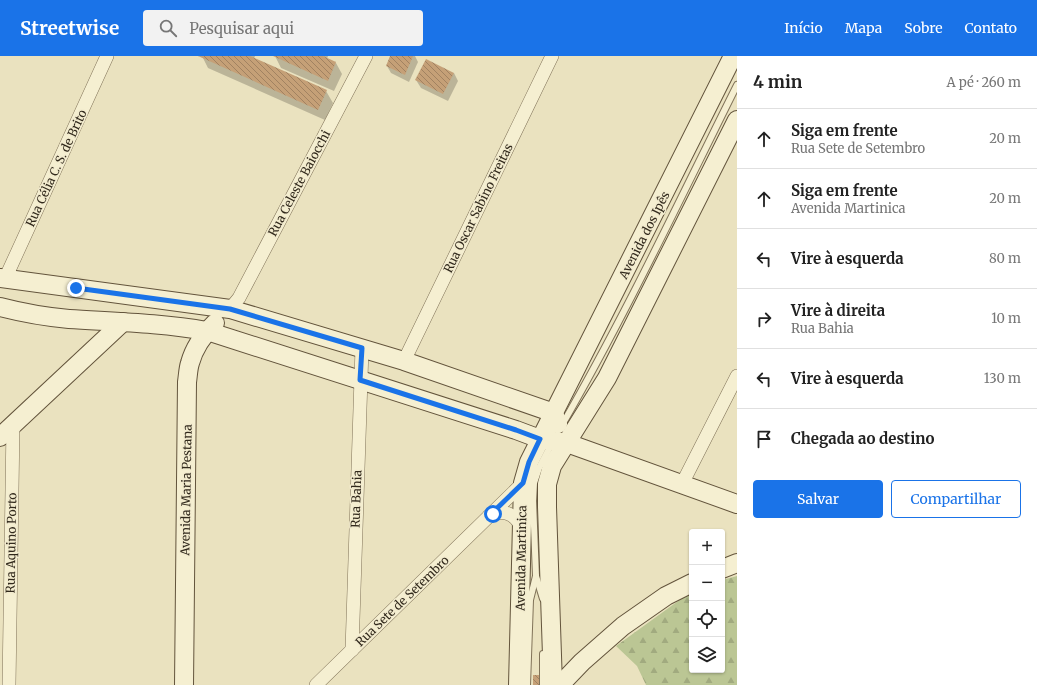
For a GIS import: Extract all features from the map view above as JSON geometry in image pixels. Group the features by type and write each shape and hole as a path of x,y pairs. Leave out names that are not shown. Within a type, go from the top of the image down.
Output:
{"main road":[{"name":"Avenida dos Ipês","path":"555,433 733,56"},
{"path":"555,433 607,378 737,120"},
{"path":"2,280 230,309 362,348 404,361 555,433 682,484 737,504"},
{"path":"0,308 68,319 123,322 207,331 516,430 555,433"},
{"name":"Avenida Maria Pestana","path":"184,685 187,382 189,364 194,351 207,331 230,309"},
{"path":"6,431 123,322"},
{"name":"Avenida Martinica","path":"518,685 523,483 529,462 555,433"},
{"name":"Avenida Martinica","path":"553,685 547,484 552,466 555,433"},
{"path":"725,568 737,563"},
{"path":"560,685 582,662 623,626 666,596 689,584"}],"street":[{"name":"Rua Célia C. S. de Brito","path":"2,280 107,56"},
{"name":"Rua Celeste Baiocchi","path":"230,309 239,298 366,56"},
{"name":"Rua Oscar Sabino Freitas","path":"404,361 552,56"},
{"name":"Rua Bahia","path":"352,650 362,348"},
{"path":"682,484 737,376"},
{"name":"Rua Aquino Porto","path":"6,431 10,685"},
{"name":"Rua Sete de Setembro","path":"316,685 523,483"},
{"path":"489,516 504,512 509,514 517,520 522,530"}],"lane":[{"path":"544,626 545,611 543,598 536,576 533,501 534,483 539,468 555,433 593,370 617,325 737,85"},
{"path":"527,685 530,600 536,576"},
{"path":"543,685 544,648"}],"green space":[{"path":"737,576 737,685 646,685 637,666 616,646 689,593 689,673 725,673 725,579"}],"building":[{"path":"198,56 250,56 327,90 318,110"},
{"path":"273,56 323,56 336,62 328,81"},
{"path":"390,56 413,56 405,75 386,66"},
{"path":"426,59 454,73 443,94 415,80"},
{"path":"533,675 539,675 539,685 533,685"}],"route":[{"path":"76,288 230,309 362,348 360,380 540,439 529,462 523,483 489,516 493,514"}]}
